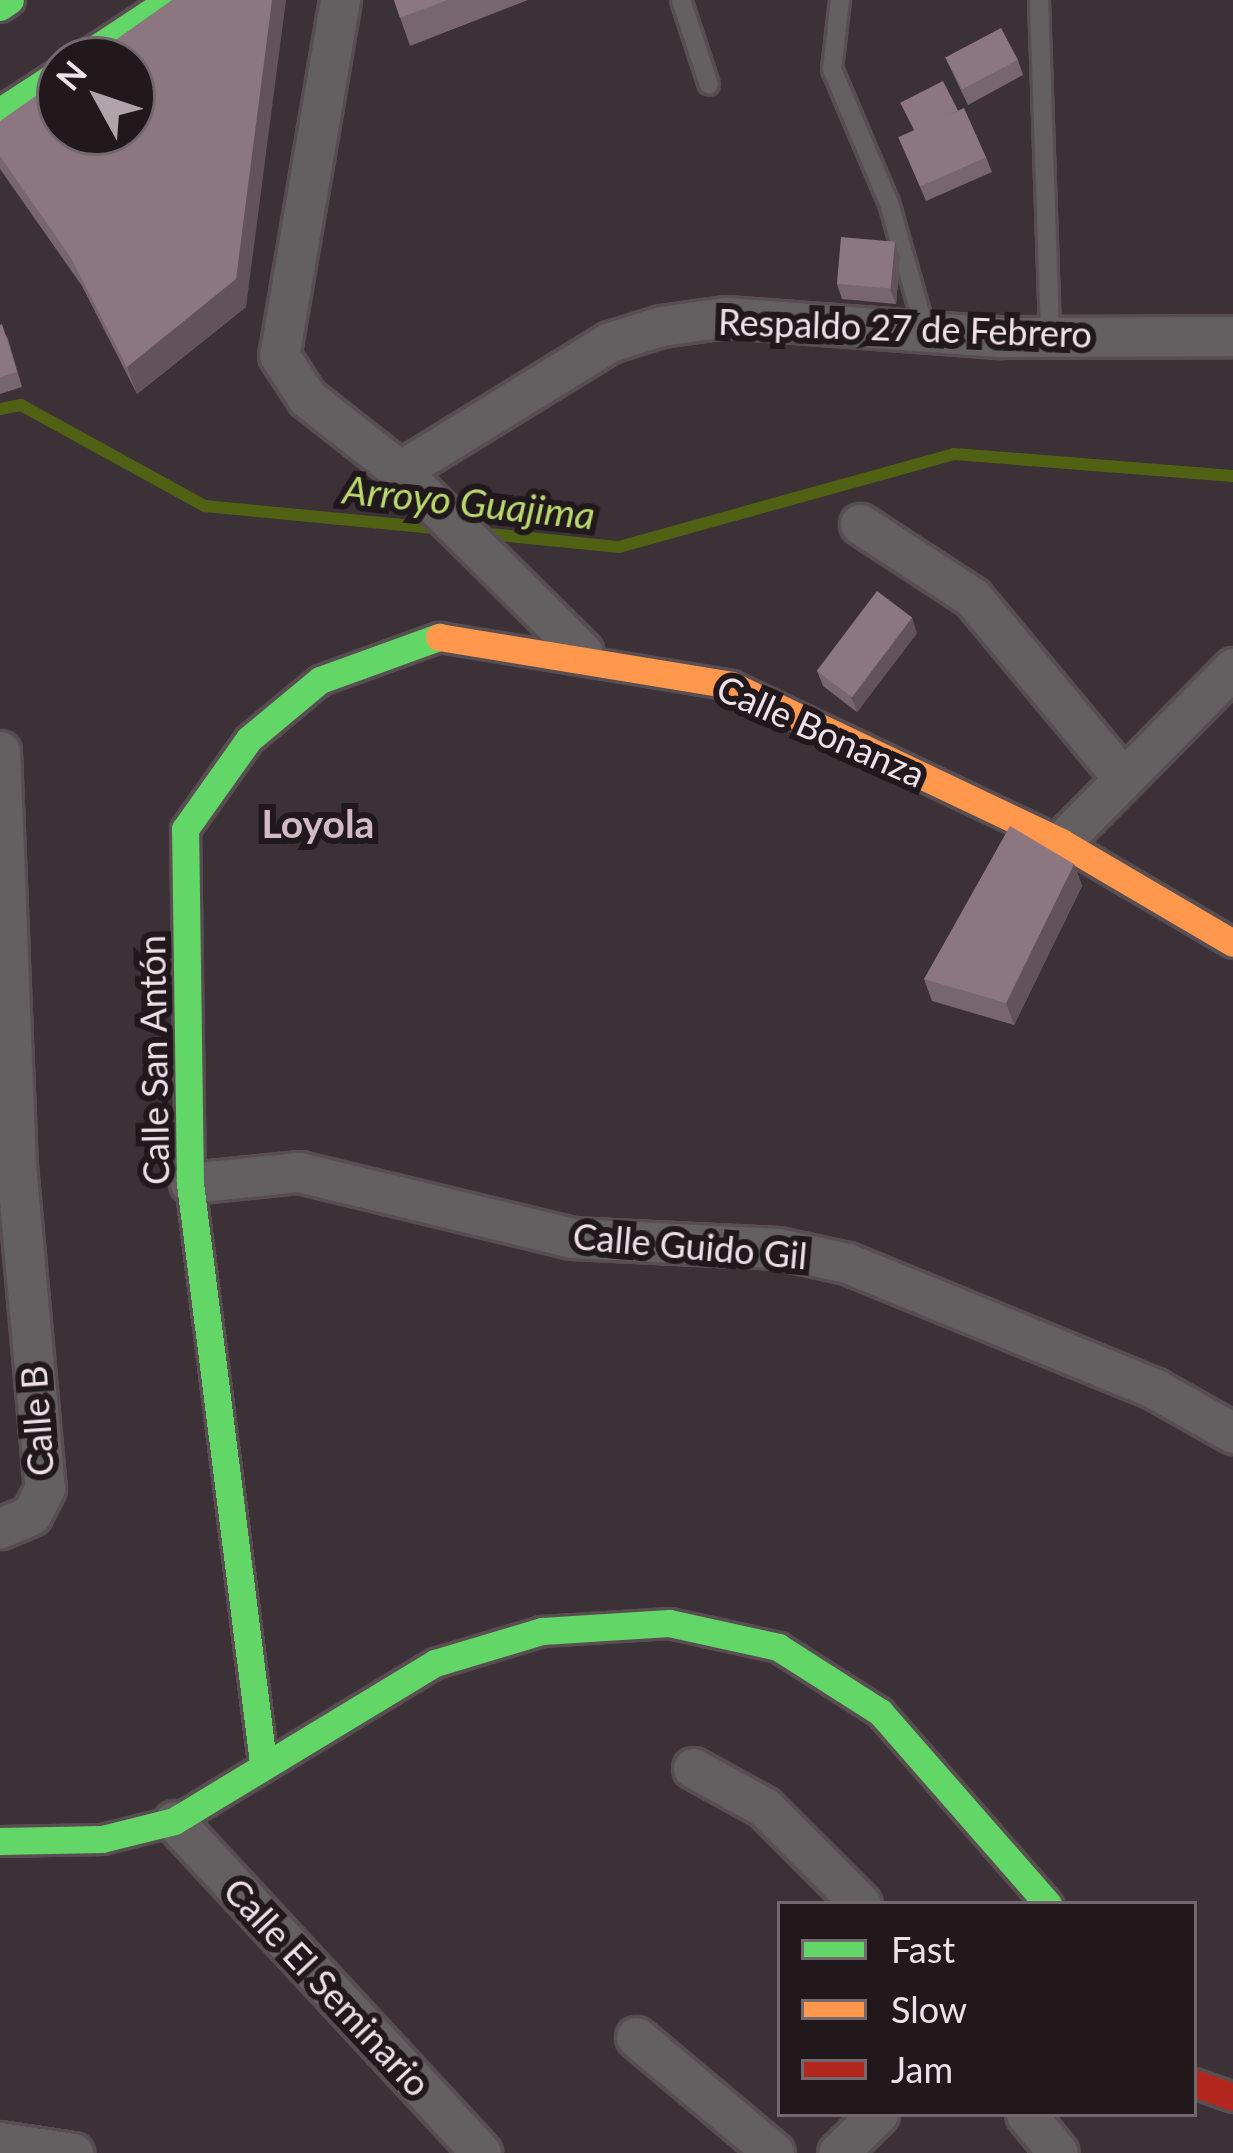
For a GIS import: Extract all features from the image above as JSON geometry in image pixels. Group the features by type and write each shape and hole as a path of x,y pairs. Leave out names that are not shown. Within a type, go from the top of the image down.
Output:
{"street":[{"path":"0,7 10,0"},
{"path":"114,36 169,0"},
{"path":"340,0 279,355 307,398 400,471 583,652"},
{"path":"0,111 36,88"},
{"name":"Respaldo 27 de Febrero","path":"400,471 610,343 661,326 726,317 926,334 1233,336"},
{"path":"860,524 972,597 1123,778"},
{"name":"Calle San Antón","path":"263,1762 190,1184 185,829 208,783 320,680 424,635 583,652"},
{"name":"Calle Bonanza","path":"583,652 731,685 1061,842 1233,943"},
{"path":"1061,842 1233,668"},
{"name":"Calle B","path":"0,751 8,1167 45,1488 15,1521"},
{"name":"Calle Guido Gil","path":"190,1184 299,1172 572,1238 778,1248 847,1263 1155,1389 1233,1433"},
{"path":"0,1840 102,1839 173,1821 263,1762 435,1663 542,1631 669,1623 778,1647 880,1712 1045,1901"},
{"path":"693,1768 764,1807 858,1901"},
{"name":"Calle El Seminario","path":"173,1821 481,2153"},
{"path":"636,2037 774,2153"},
{"path":"1197,2084 1233,2097"},
{"path":"838,2153 875,2117"},
{"path":"1028,2117 1058,2153"},
{"path":"18,2144 73,2153"}],"lane":[{"path":"681,0 709,86"},
{"path":"840,0 832,69 889,203 926,334"},
{"path":"1039,0 1049,335"}],"building":[{"path":"172,0 272,0 236,279 127,367 71,258 0,156 0,121 36,96 36,156 156,156 156,36 121,36"},
{"path":"394,0 447,0 400,18"},
{"path":"1001,28 1018,60 962,89 945,58"},
{"path":"943,81 958,110 915,132 900,103"},
{"path":"964,108 986,157 920,187 898,137"},
{"path":"841,237 895,242 891,289 837,284"},
{"path":"0,325 17,372 0,377"},
{"path":"877,591 912,617 852,697 817,671"},
{"path":"1010,826 1074,864 1006,1003 924,979"}],"waterway":[{"name":"Arroyo Guajima","path":"0,409 21,405 205,506 442,529"},
{"name":"Arroyo Guajima","path":"480,533 619,547 954,454 1233,476"}],"traffic: fast":[{"path":"0,7 10,0"},
{"path":"114,36 169,0"},
{"path":"0,111 36,88"},
{"path":"263,1762 190,1183 185,829 249,739 320,680 439,637"},
{"path":"0,1841 102,1839 174,1821 435,1663 542,1631 669,1623 778,1647 880,1712 1045,1901"}],"traffic: slow":[{"path":"439,637 731,685 1061,842 1233,943"}],"traffic: jam":[{"path":"1197,2084 1233,2097"}],"district":[{"name":"Loyola","path":"318,823"}]}
